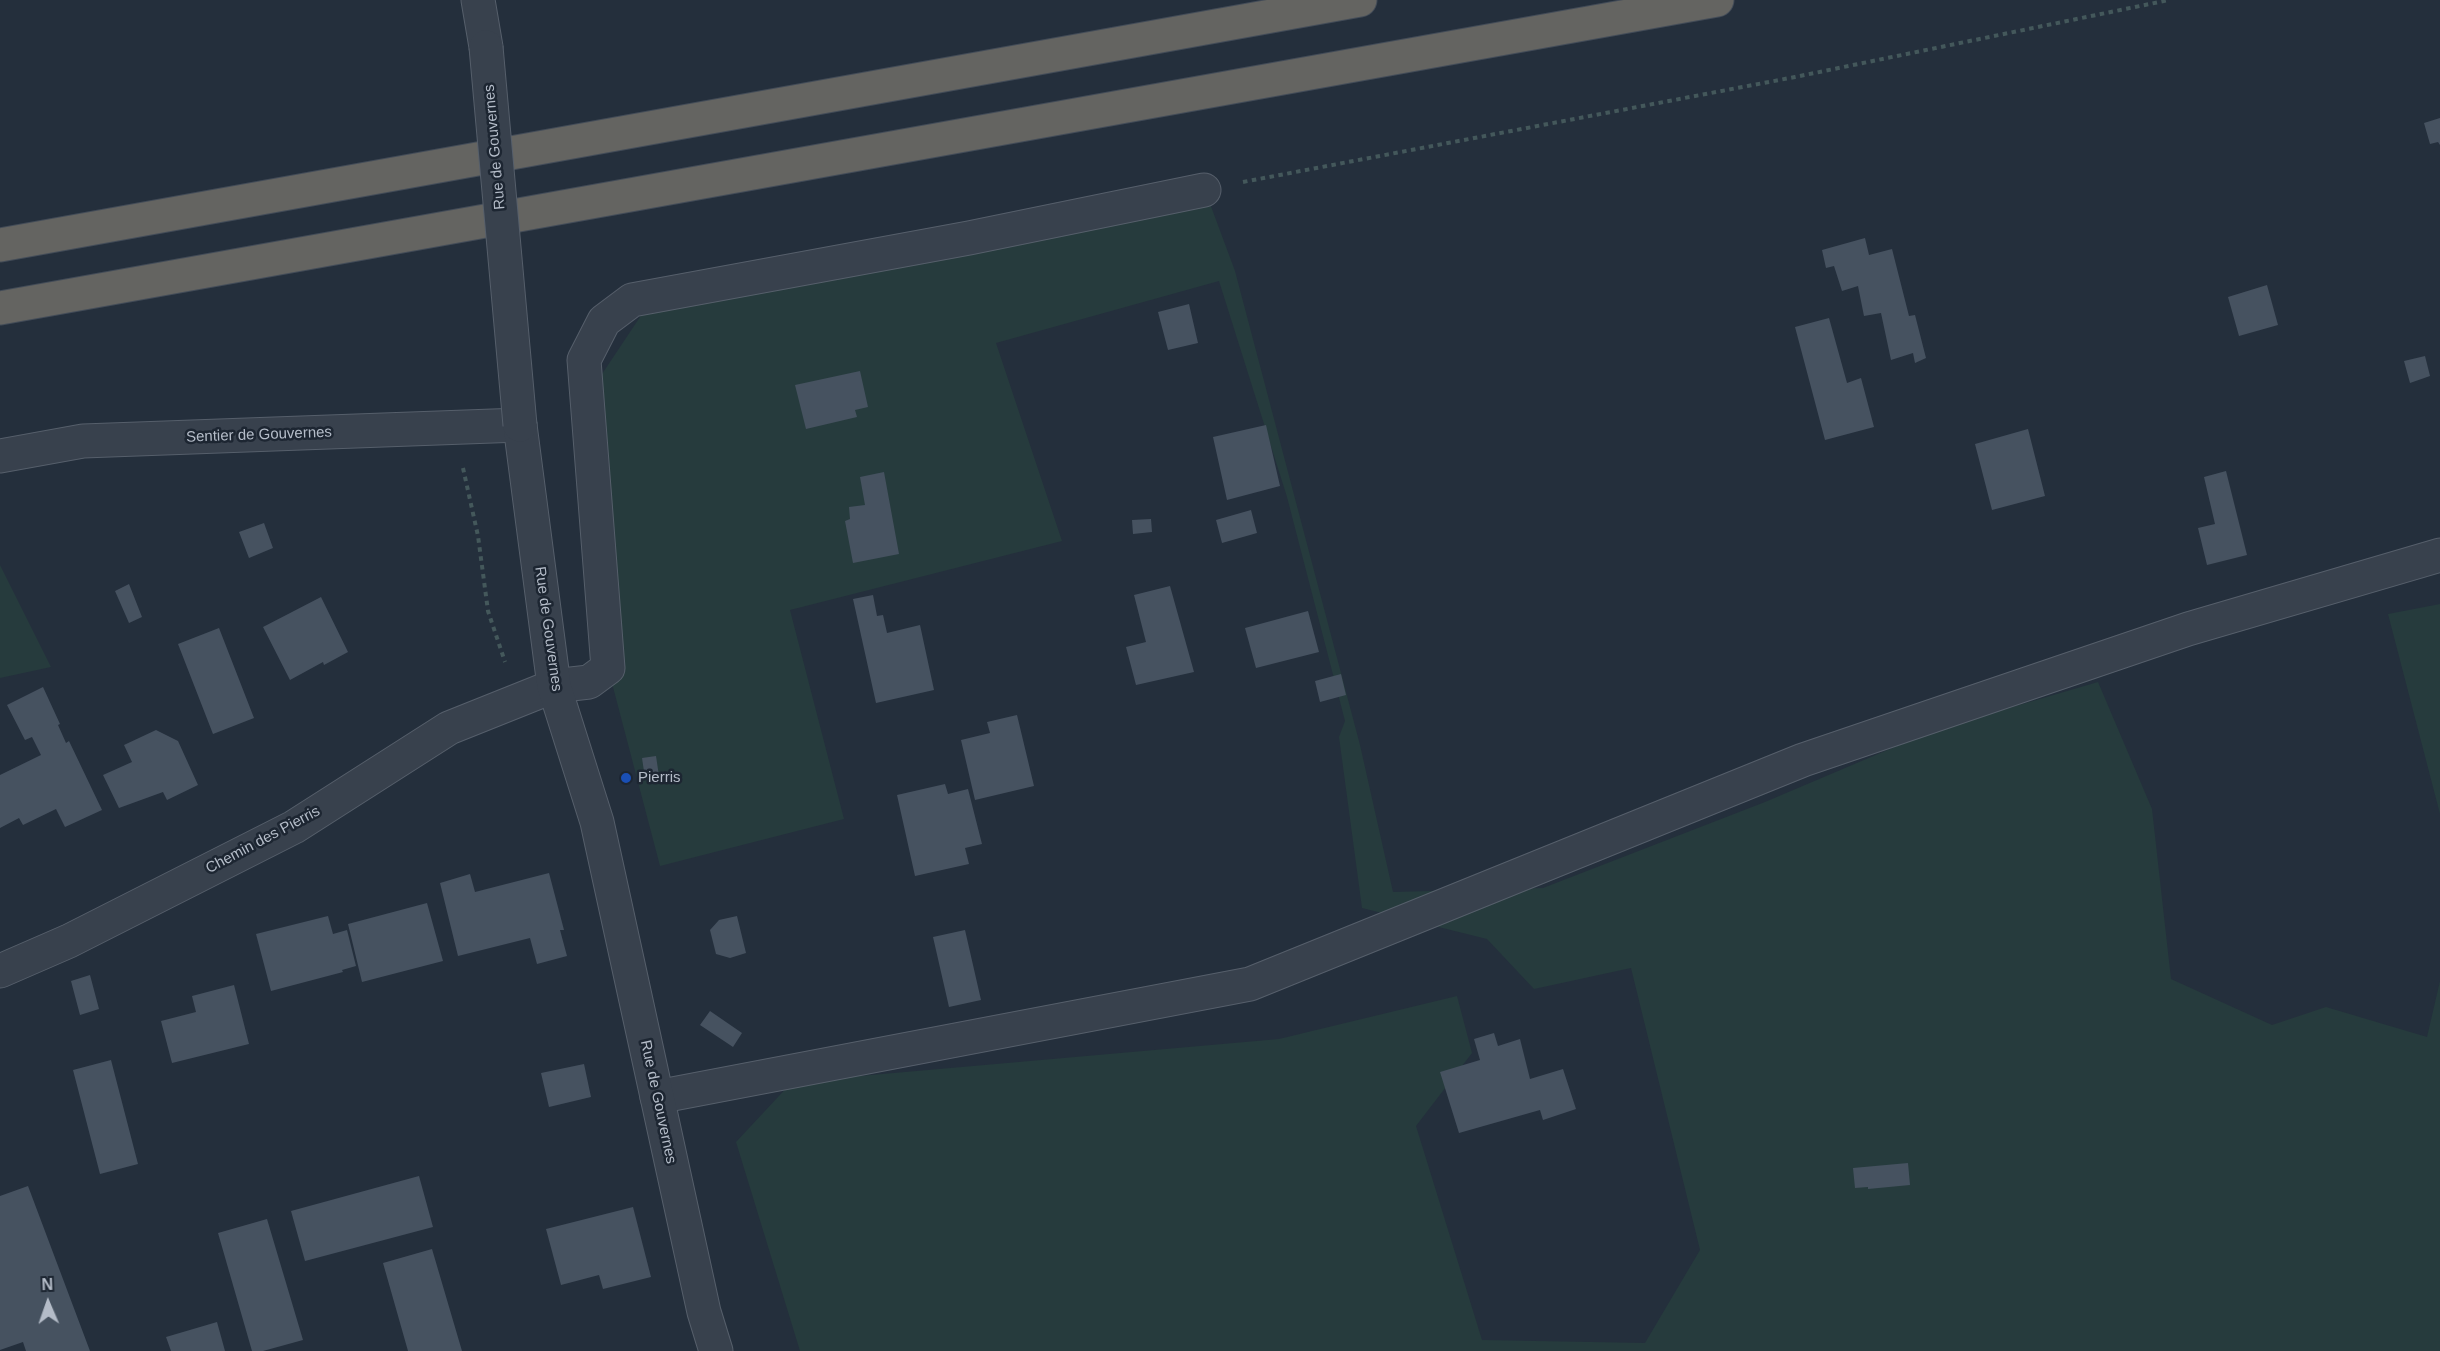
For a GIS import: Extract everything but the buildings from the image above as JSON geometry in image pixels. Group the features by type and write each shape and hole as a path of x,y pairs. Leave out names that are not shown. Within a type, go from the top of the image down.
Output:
{"highway":[{"path":"0,245 1360,0"},
{"path":"0,308 1717,0"}],"street":[{"name":"Rue de Gouvernes","path":"478,0 486,47 520,425 554,686 597,822 704,1312 716,1351"},
{"name":"Chemin des Pierris","path":"0,971 69,941 294,827 449,728 554,686 589,682 608,668 584,360 604,321 632,300 969,238 1204,190"},
{"name":"Sentier de Gouvernes","path":"0,456 83,441 520,425"},
{"path":"657,1097 1250,984 1803,760 2188,630 2440,555"}],"path":[{"path":"1204,190 1795,77 2169,0"},
{"path":"455,429 478,536 488,611 510,677 554,686"}],"green space":[{"path":"1209,201 1235,271 1360,745 1393,892 1543,888 1765,802 1937,729 2098,682 2152,809 2171,979 2272,1025 2326,1007 2427,1037 2440,981 2440,1351 800,1351 736,1142 792,1082 1279,1039 1457,996 1472,1053 1416,1126 1482,1340 1645,1343 1700,1250 1631,968 1534,989 1487,939 1362,908 1339,737 1345,721 1287,497 1219,281 996,343 1062,541 790,610 844,819 660,866 608,668 588,395 644,311"},
{"path":"0,565 51,667 0,678"},
{"path":"2440,604 2440,814 2388,614"}],"place":[{"name":"Pierris","path":"626,778"}]}
